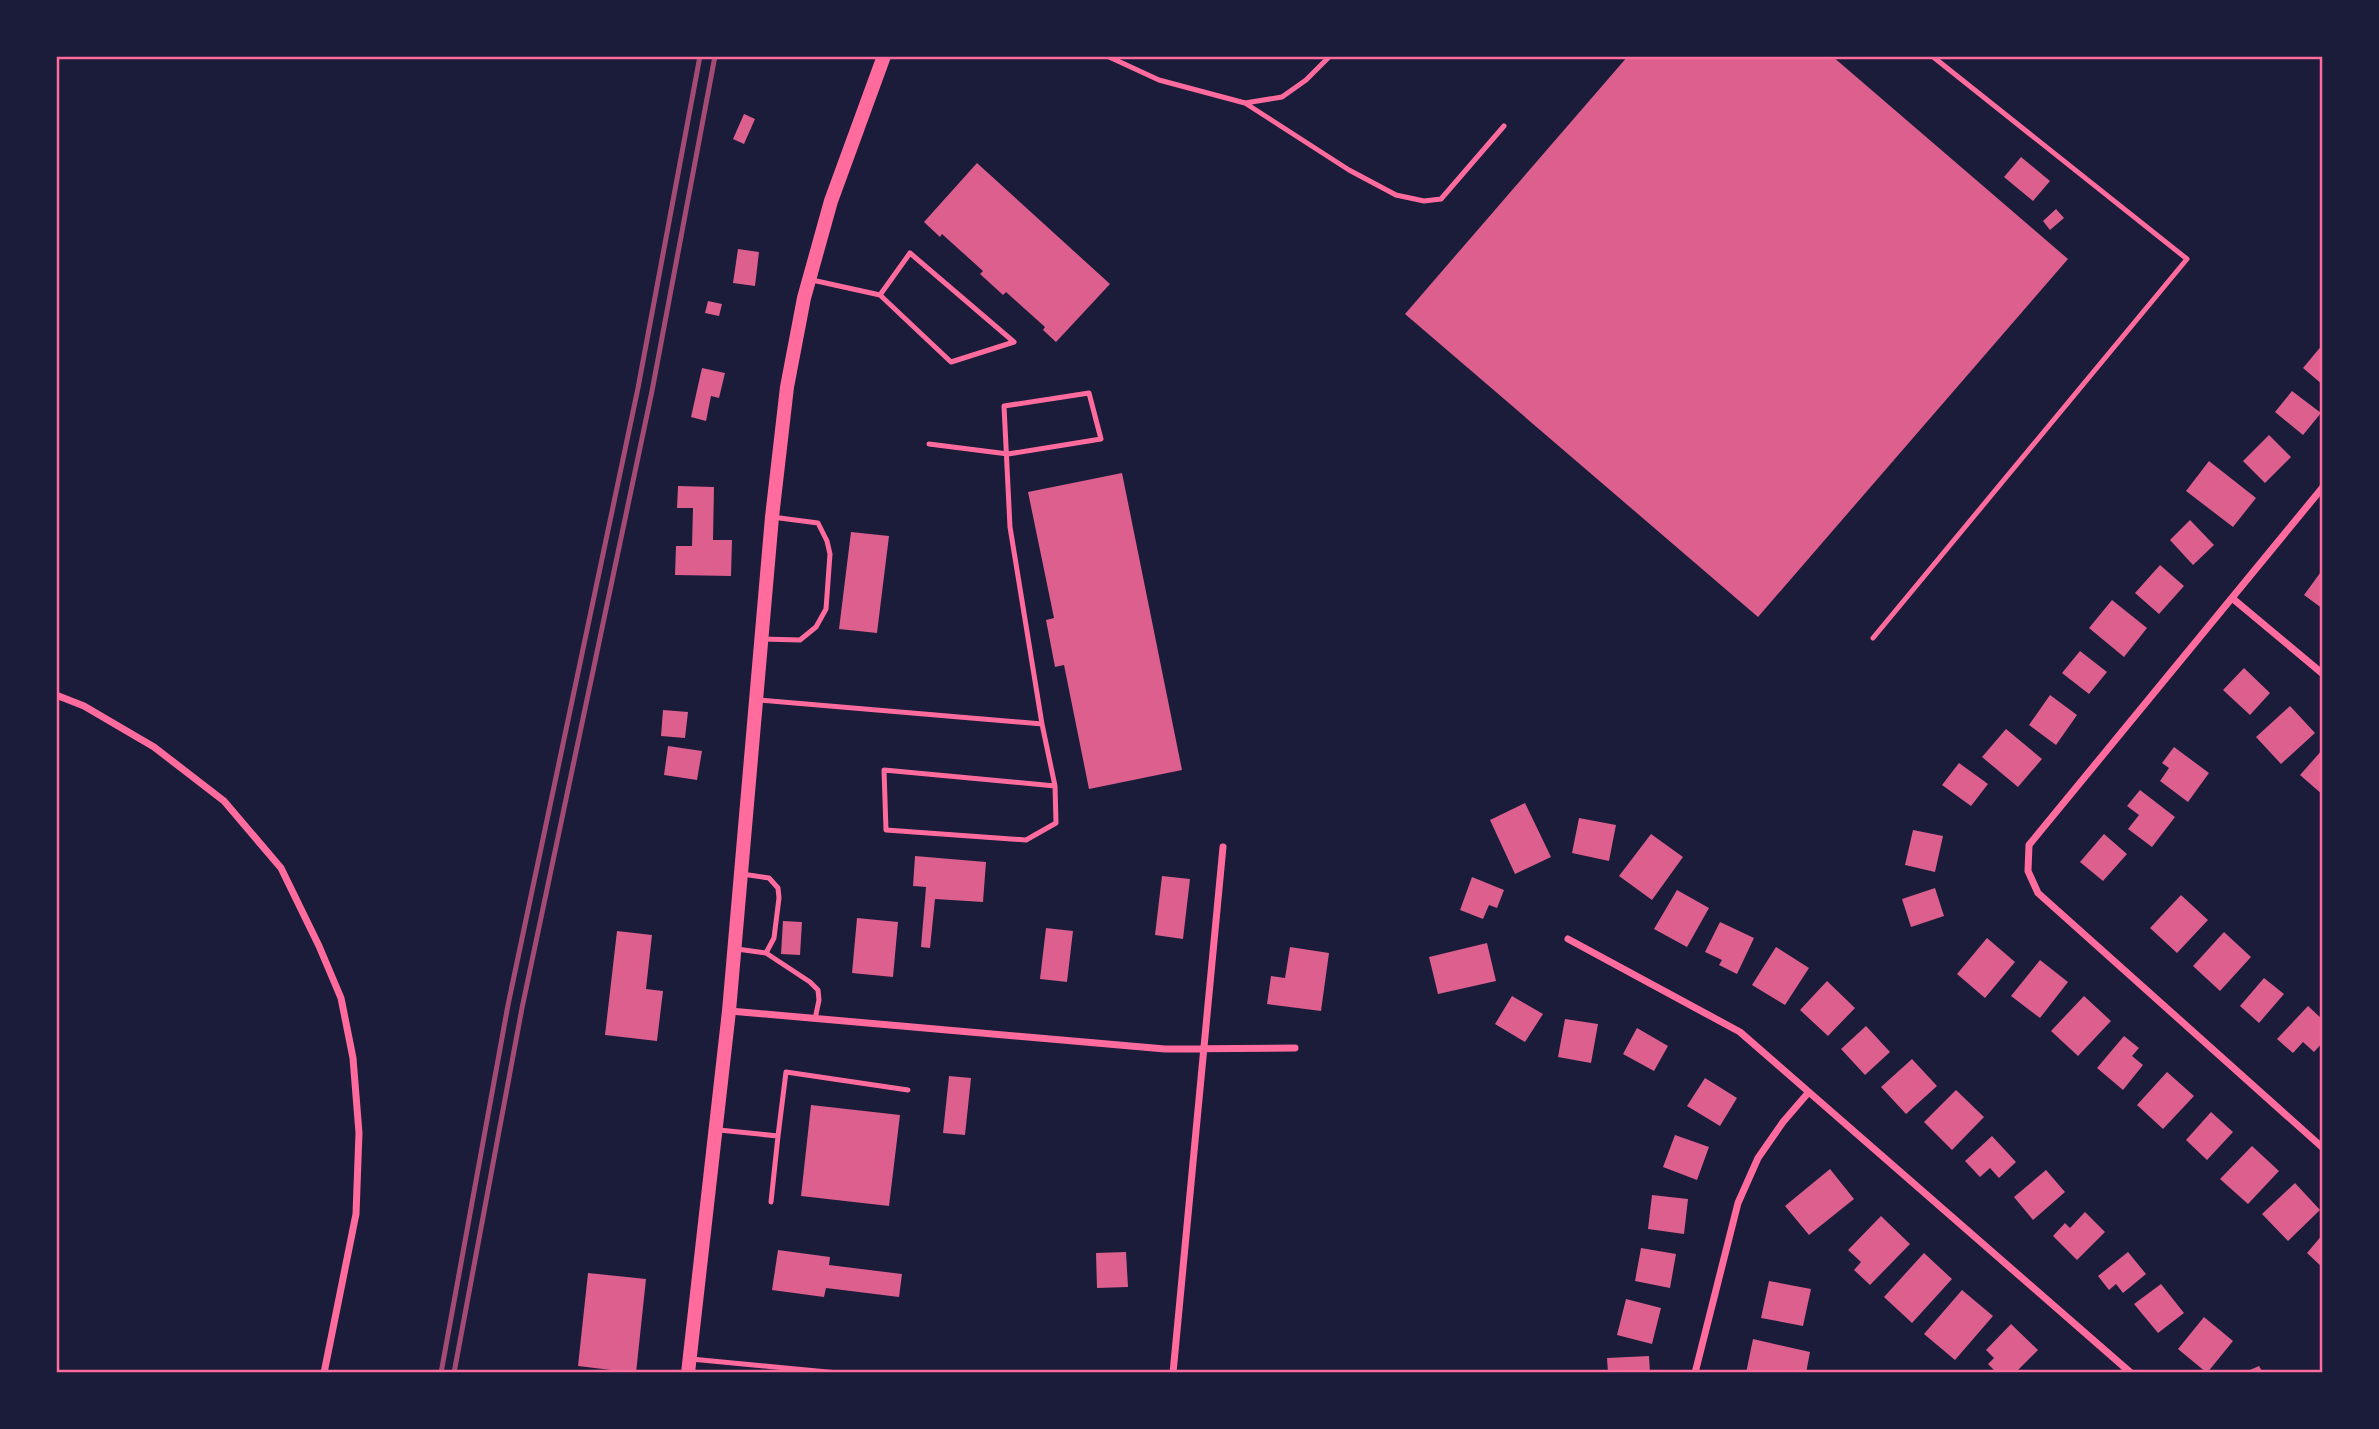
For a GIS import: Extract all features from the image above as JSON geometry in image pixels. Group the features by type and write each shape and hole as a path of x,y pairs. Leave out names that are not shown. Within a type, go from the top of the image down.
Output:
{"main road":[{"path":"689,1366 729,1011 772,517 787,387 809,279 831,201 884,56"}],"street":[{"path":"2323,487 2029,845 2028,871 2038,893 2323,1148"},
{"path":"2232,598 2323,674"},
{"path":"56,695 84,706 154,747 224,801 281,868 341,998 354,1058 359,1133 356,1214 324,1373"},
{"path":"1173,1373 1223,848"},
{"path":"1568,939 1740,1032 2132,1373"},
{"path":"729,1011 1166,1049 1295,1048"},
{"path":"1695,1373 1738,1203 1758,1158 1783,1122 1808,1093"}],"lane":[{"path":"1107,56 1160,80 1245,103 1349,170 1396,195 1424,201 1441,199 1504,126"},
{"path":"1245,103 1282,97 1306,80 1330,56"},
{"path":"1873,638 2187,259 1932,56"},
{"path":"809,279 880,295 951,362 1014,342 910,253 880,295"},
{"path":"929,444 1008,454 1101,439 1089,393 1004,405 1008,454 1010,527 1042,724 1055,786 1056,823 1026,841 886,831 884,770 1055,786"},
{"path":"761,639 800,640 816,627 826,609 830,554 818,523 772,517"},
{"path":"755,700 1042,724"},
{"path":"740,873 769,878 778,888 774,938 766,953"},
{"path":"734,949 766,953 810,982 818,990 815,1019"},
{"path":"771,1202 786,1072 908,1090"},
{"path":"716,1129 778,1136"},
{"path":"689,1366 838,1373"}],"building":[{"path":"1628,56 1832,56 2068,259 1758,617 1405,314"},
{"path":"744,114 755,119 744,144 733,139"},
{"path":"2021,157 2050,181 2033,201 2004,177"},
{"path":"977,163 1110,284 1056,342 1043,330 1045,327 1006,292 1003,295 980,274 983,271 942,234 940,237 924,222"},
{"path":"2056,209 2064,218 2050,230 2043,221"},
{"path":"738,249 759,252 755,286 733,283"},
{"path":"708,301 722,304 719,316 705,313"},
{"path":"2323,344 2323,385 2303,368"},
{"path":"702,368 725,373 719,398 711,396 706,421 691,417"},
{"path":"2292,391 2321,413 2303,435 2275,412"},
{"path":"2269,435 2291,457 2265,483 2243,461"},
{"path":"2209,461 2256,498 2233,527 2186,491"},
{"path":"1122,473 1182,770 1089,789 1064,665 1055,667 1046,620 1054,618 1028,492"},
{"path":"678,486 714,487 713,540 732,540 731,576 675,575 676,546 692,546 693,508 677,508"},
{"path":"2190,520 2214,545 2193,565 2170,540"},
{"path":"851,532 889,536 877,633 839,629"},
{"path":"2160,565 2184,586 2159,614 2135,593"},
{"path":"2323,569 2323,609 2304,595"},
{"path":"2112,600 2147,628 2124,657 2089,628"},
{"path":"2080,651 2107,672 2089,694 2062,673"},
{"path":"2244,668 2270,693 2250,715 2223,690"},
{"path":"2050,695 2077,715 2056,745 2029,725"},
{"path":"2290,706 2315,733 2281,764 2256,737"},
{"path":"663,710 688,712 685,738 661,736"},
{"path":"2006,729 2042,759 2018,787 1982,757"},
{"path":"668,746 702,751 697,780 664,775"},
{"path":"2174,747 2209,773 2188,802 2160,781 2169,768 2162,763"},
{"path":"2323,749 2323,795 2300,775"},
{"path":"1959,763 1988,784 1971,806 1942,785"},
{"path":"2140,790 2175,817 2152,847 2128,829 2139,815 2127,806"},
{"path":"1525,803 1551,857 1515,874 1490,820"},
{"path":"1579,818 1616,825 1609,861 1572,853"},
{"path":"1913,830 1943,836 1935,872 1905,865"},
{"path":"1651,834 1683,857 1652,900 1619,876"},
{"path":"2104,834 2127,854 2103,881 2080,862"},
{"path":"915,856 986,862 983,902 935,899 930,948 921,947 926,887 913,886"},
{"path":"1162,876 1190,879 1183,939 1155,935"},
{"path":"1472,877 1504,890 1497,908 1489,905 1483,919 1460,910"},
{"path":"1935,888 1944,916 1911,927 1902,899"},
{"path":"1677,890 1709,908 1687,947 1654,929"},
{"path":"2181,895 2208,920 2177,953 2150,928"},
{"path":"857,918 898,922 893,977 852,973"},
{"path":"783,921 802,922 800,955 781,954"},
{"path":"1720,922 1754,938 1737,974 1719,965 1722,960 1705,952"},
{"path":"1046,928 1073,931 1067,982 1040,979"},
{"path":"617,931 652,935 646,989 663,991 657,1041 605,1035"},
{"path":"2224,932 2251,957 2220,991 2193,966"},
{"path":"1987,938 2015,962 1985,998 1957,974"},
{"path":"1487,943 1496,981 1438,994 1429,957"},
{"path":"1290,947 1329,953 1321,1011 1267,1004 1271,976 1285,978"},
{"path":"1776,947 1809,968 1785,1005 1752,985"},
{"path":"2040,960 2068,982 2040,1018 2011,996"},
{"path":"2264,978 2284,994 2259,1023 2240,1006"},
{"path":"1827,981 1855,1008 1828,1036 1800,1010"},
{"path":"1512,996 1543,1014 1525,1042 1495,1024"},
{"path":"2084,996 2111,1021 2078,1056 2051,1031"},
{"path":"2308,1006 2323,1020 2323,1042 2314,1052 2303,1042 2293,1053 2277,1039"},
{"path":"1565,1019 1598,1024 1591,1063 1558,1057"},
{"path":"1866,1026 1890,1052 1865,1075 1841,1049"},
{"path":"1637,1028 1668,1046 1654,1071 1623,1054"},
{"path":"2124,1036 2139,1048 2132,1056 2143,1065 2123,1090 2097,1068"},
{"path":"1912,1059 1937,1086 1906,1114 1881,1087"},
{"path":"2167,1072 2194,1096 2163,1129 2137,1105"},
{"path":"949,1076 971,1078 965,1135 943,1133"},
{"path":"1705,1078 1737,1098 1720,1126 1687,1106"},
{"path":"1956,1090 1984,1117 1952,1150 1924,1122"},
{"path":"811,1105 900,1115 889,1206 801,1196"},
{"path":"2211,1112 2233,1132 2207,1160 2186,1140"},
{"path":"1675,1135 1709,1147 1697,1180 1663,1167"},
{"path":"1992,1136 2016,1162 1999,1178 1990,1168 1980,1177 1965,1161"},
{"path":"2252,1146 2279,1171 2248,1204 2220,1179"},
{"path":"1830,1169 1854,1199 1809,1235 1785,1206"},
{"path":"2046,1170 2065,1192 2033,1220 2014,1197"},
{"path":"2295,1183 2320,1210 2288,1241 2262,1214"},
{"path":"1652,1195 1688,1199 1684,1234 1648,1229"},
{"path":"2085,1212 2105,1232 2077,1260 2053,1236 2065,1223 2070,1228"},
{"path":"1881,1216 1910,1244 1870,1285 1854,1270 1861,1262 1848,1250"},
{"path":"2323,1234 2323,1268 2307,1253"},
{"path":"1641,1248 1676,1254 1670,1288 1635,1281"},
{"path":"778,1250 830,1257 829,1265 902,1274 899,1297 826,1288 824,1297 772,1290"},
{"path":"1126,1252 1128,1287 1097,1288 1096,1253"},
{"path":"2128,1252 2146,1274 2123,1293 2116,1284 2109,1290 2098,1276"},
{"path":"1924,1253 1952,1279 1912,1323 1884,1297"},
{"path":"588,1273 646,1279 636,1373 578,1366"},
{"path":"1769,1281 1811,1289 1803,1326 1761,1318"},
{"path":"2161,1284 2184,1313 2158,1333 2134,1304"},
{"path":"1962,1290 1993,1316 1955,1360 1924,1334"},
{"path":"1626,1299 1661,1308 1652,1344 1617,1335"},
{"path":"2204,1317 2233,1341 2207,1373 2178,1349"},
{"path":"2011,1324 2038,1350 2015,1373 1997,1373 1988,1364 1994,1358 1986,1350"},
{"path":"1753,1339 1810,1352 1806,1373 1746,1373"},
{"path":"1649,1356 1650,1373 1608,1373 1607,1358"},
{"path":"2259,1366 2263,1373 2243,1373"}],"railway":[{"path":"441,1373 508,1005 638,388 700,56"},
{"path":"454,1373 522,1008 652,391 715,56"}]}
